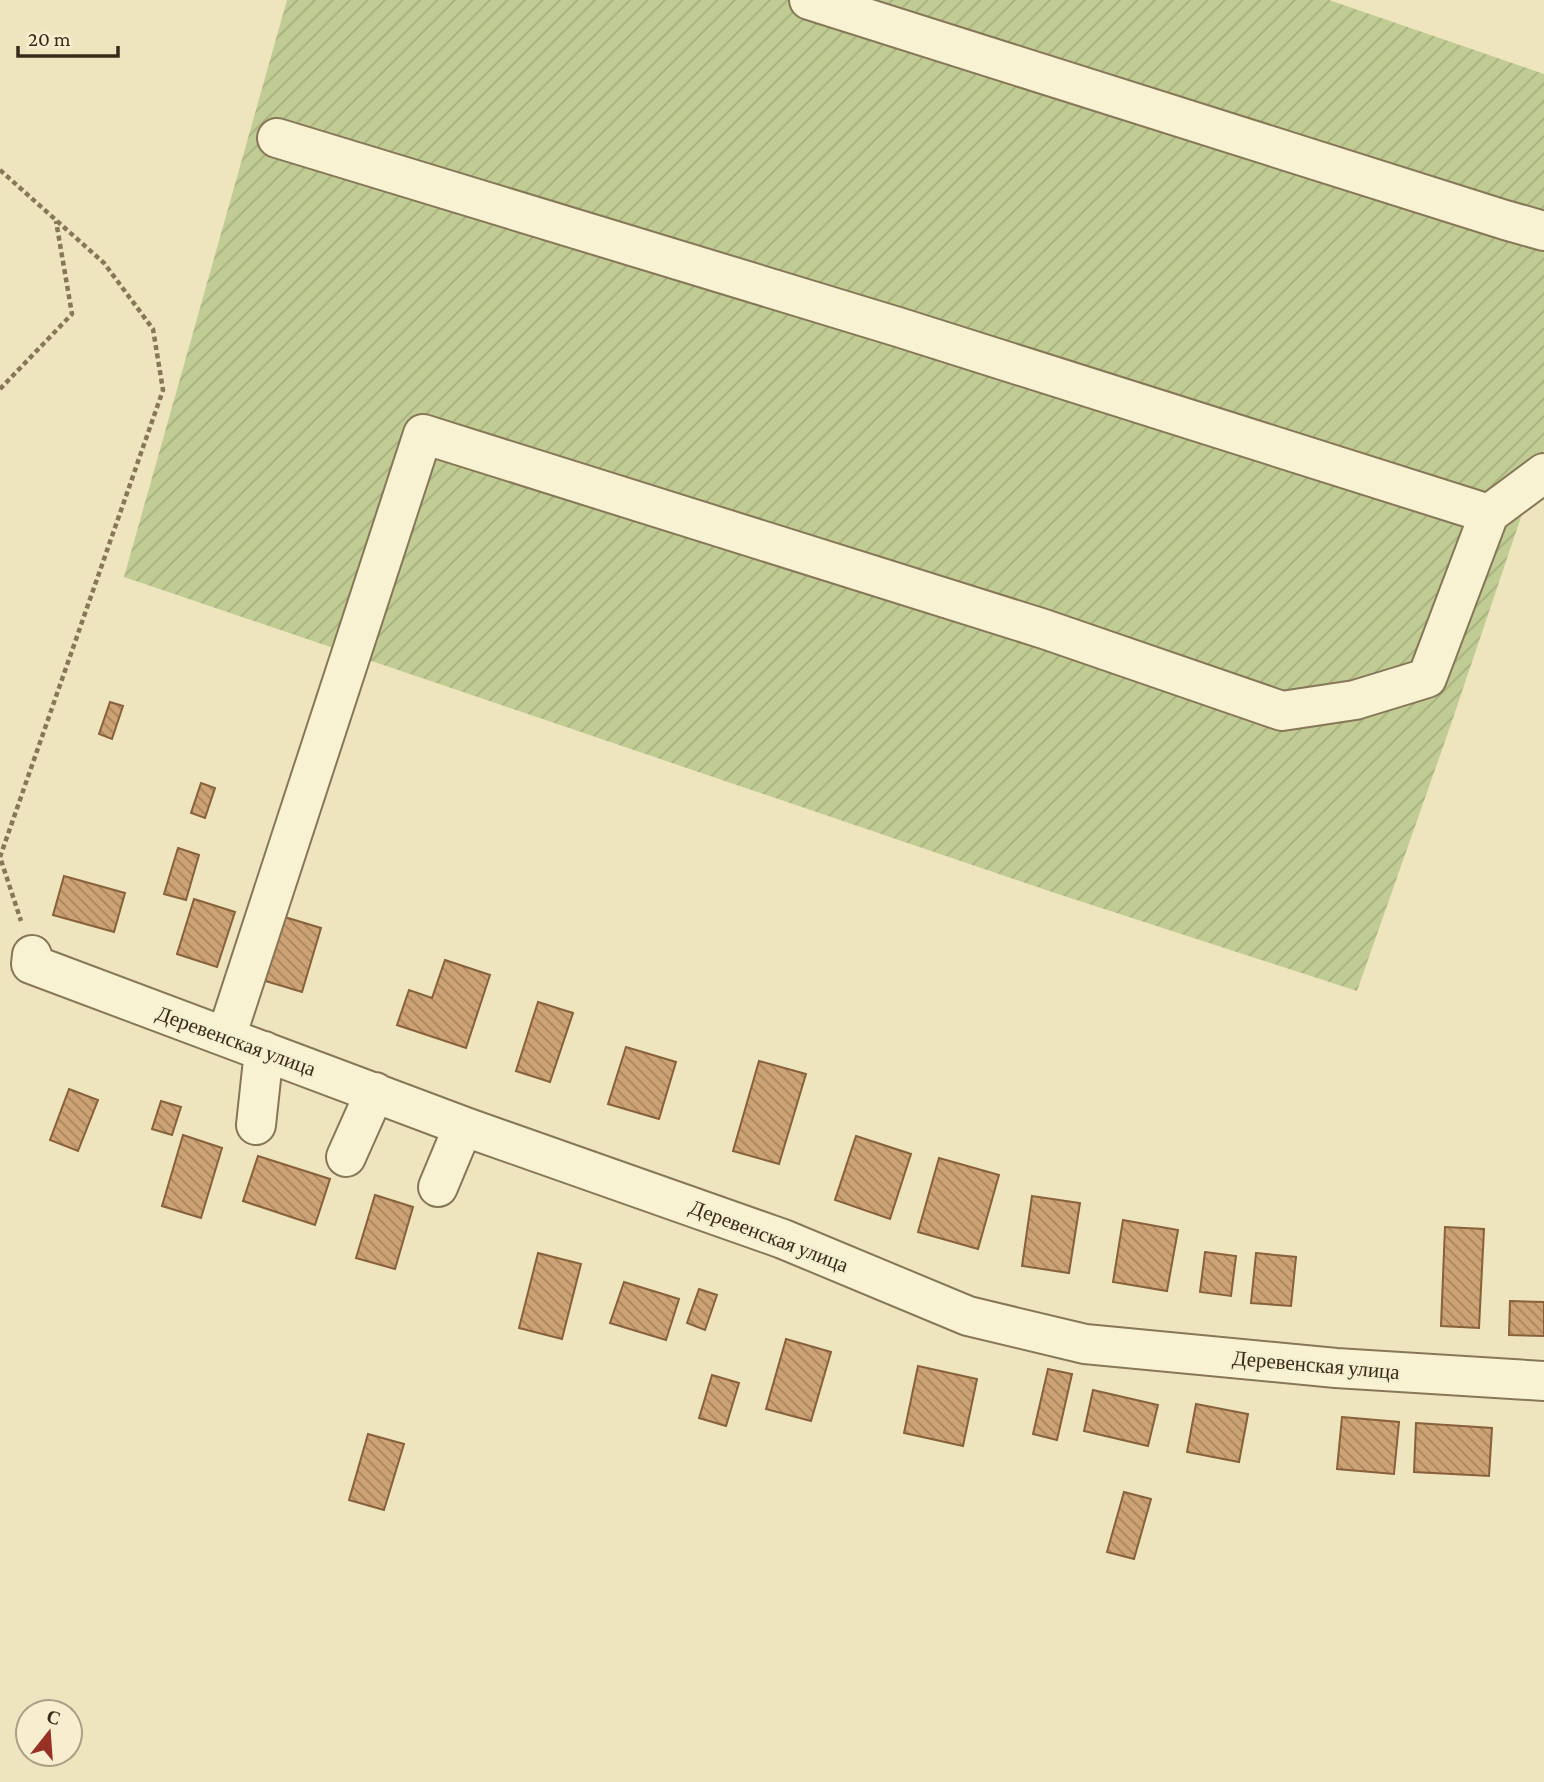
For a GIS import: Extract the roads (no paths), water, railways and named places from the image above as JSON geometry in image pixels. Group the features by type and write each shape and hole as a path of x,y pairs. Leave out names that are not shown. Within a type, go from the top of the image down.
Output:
{"street":[{"path":"809,0 1505,220 1544,230"},
{"path":"277,138 911,331 1489,514"},
{"path":"226,1037 423,434 1044,629 1282,711 1355,700 1427,678 1489,514 1544,473"},
{"name":"Деревенская улица","path":"32,954 31,964 468,1128 783,1238 968,1316 1085,1344 1336,1368 1544,1381"},
{"path":"256,1125 264,1051"},
{"path":"346,1157 374,1092"},
{"path":"438,1187 458,1139 468,1128"}]}
